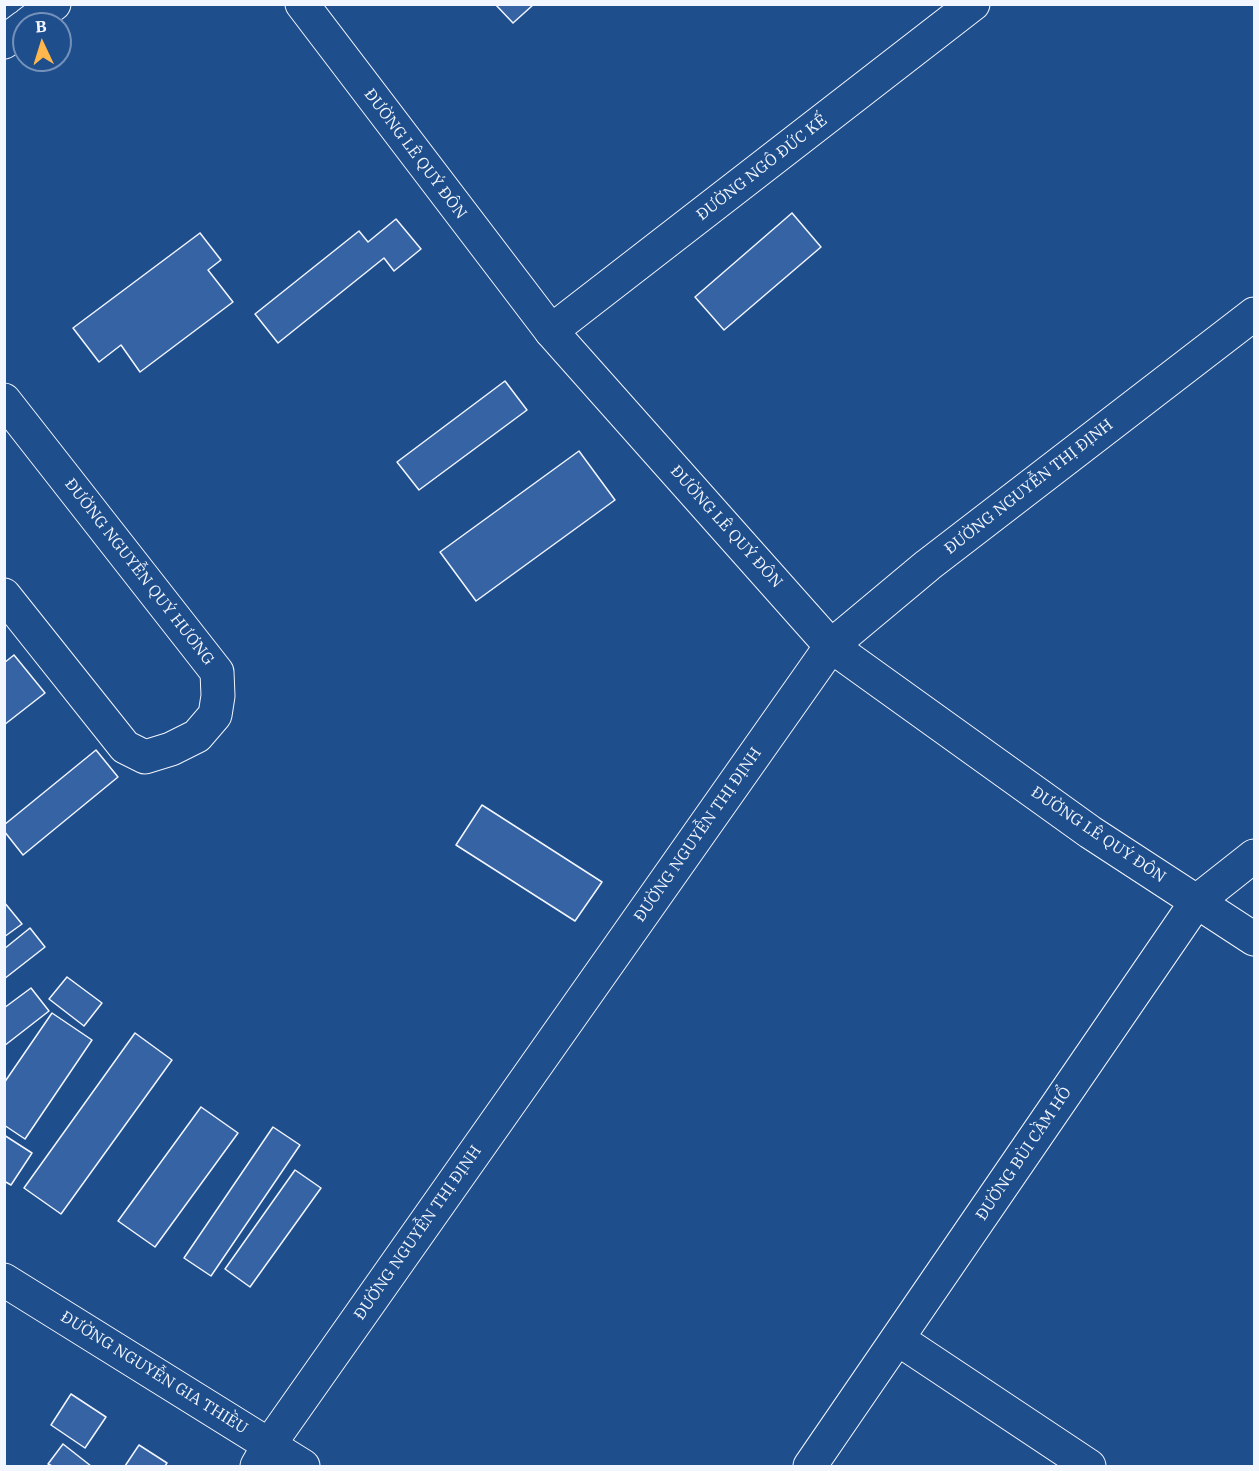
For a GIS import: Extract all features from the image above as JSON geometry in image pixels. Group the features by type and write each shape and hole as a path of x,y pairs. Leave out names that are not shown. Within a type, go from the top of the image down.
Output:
{"street":[{"name":"ĐƯỜNG LÊ QUÝ ĐÔN","path":"302,4 551,331 831,646 1090,832 1254,939"},
{"name":"ĐƯỜNG NGÔ ĐỨC KẾ","path":"551,331 973,4"},
{"name":"ĐƯỜNG NGUYỄN THỊ ĐỊNH","path":"263,1456 831,646 928,565 1254,314"},
{"name":"ĐƯỜNG NGUYỄN QUÝ HƯƠNG","path":"4,400 217,672 218,696 215,715 197,736 171,749 146,757 125,747 4,595"},
{"name":"ĐƯỜNG BÙI CẦM HỔ","path":"810,1467 1197,901 1254,856"},
{"name":"ĐƯỜNG NGUYỄN GIA THIỀU","path":"4,1280 263,1456 303,1467"},
{"path":"898,1339 1089,1467"}],"building":[{"path":"495,4 532,4 533,5 513,23"},
{"path":"792,213 821,247 724,330 695,297"},
{"path":"396,219 421,249 394,271 384,258 278,343 255,314 359,231 368,242"},
{"path":"200,233 221,260 208,270 233,302 140,372 121,345 99,362 73,328"},
{"path":"505,381 527,410 419,490 397,462"},
{"path":"579,451 615,500 476,601 440,552"},
{"path":"14,655 45,693 4,725 4,663"},
{"path":"96,750 118,777 23,855 4,831 4,825"},
{"path":"482,805 602,882 575,921 456,845"},
{"path":"4,902 22,924 4,937"},
{"path":"30,928 45,947 4,979 4,949"},
{"path":"67,977 102,1003 84,1026 49,999"},
{"path":"31,988 49,1011 4,1046 4,1008"},
{"path":"52,1013 92,1040 25,1139 4,1125 4,1083"},
{"path":"135,1033 172,1060 61,1214 24,1188"},
{"path":"201,1107 238,1133 155,1247 118,1221"},
{"path":"273,1127 300,1145 211,1276 184,1258"},
{"path":"4,1135 32,1153 11,1185 4,1181"},
{"path":"295,1170 321,1188 250,1287 225,1269"},
{"path":"71,1394 106,1417 85,1448 51,1425"},
{"path":"63,1444 91,1466 52,1466 48,1464"},
{"path":"139,1445 167,1463 165,1466 125,1466"}]}
